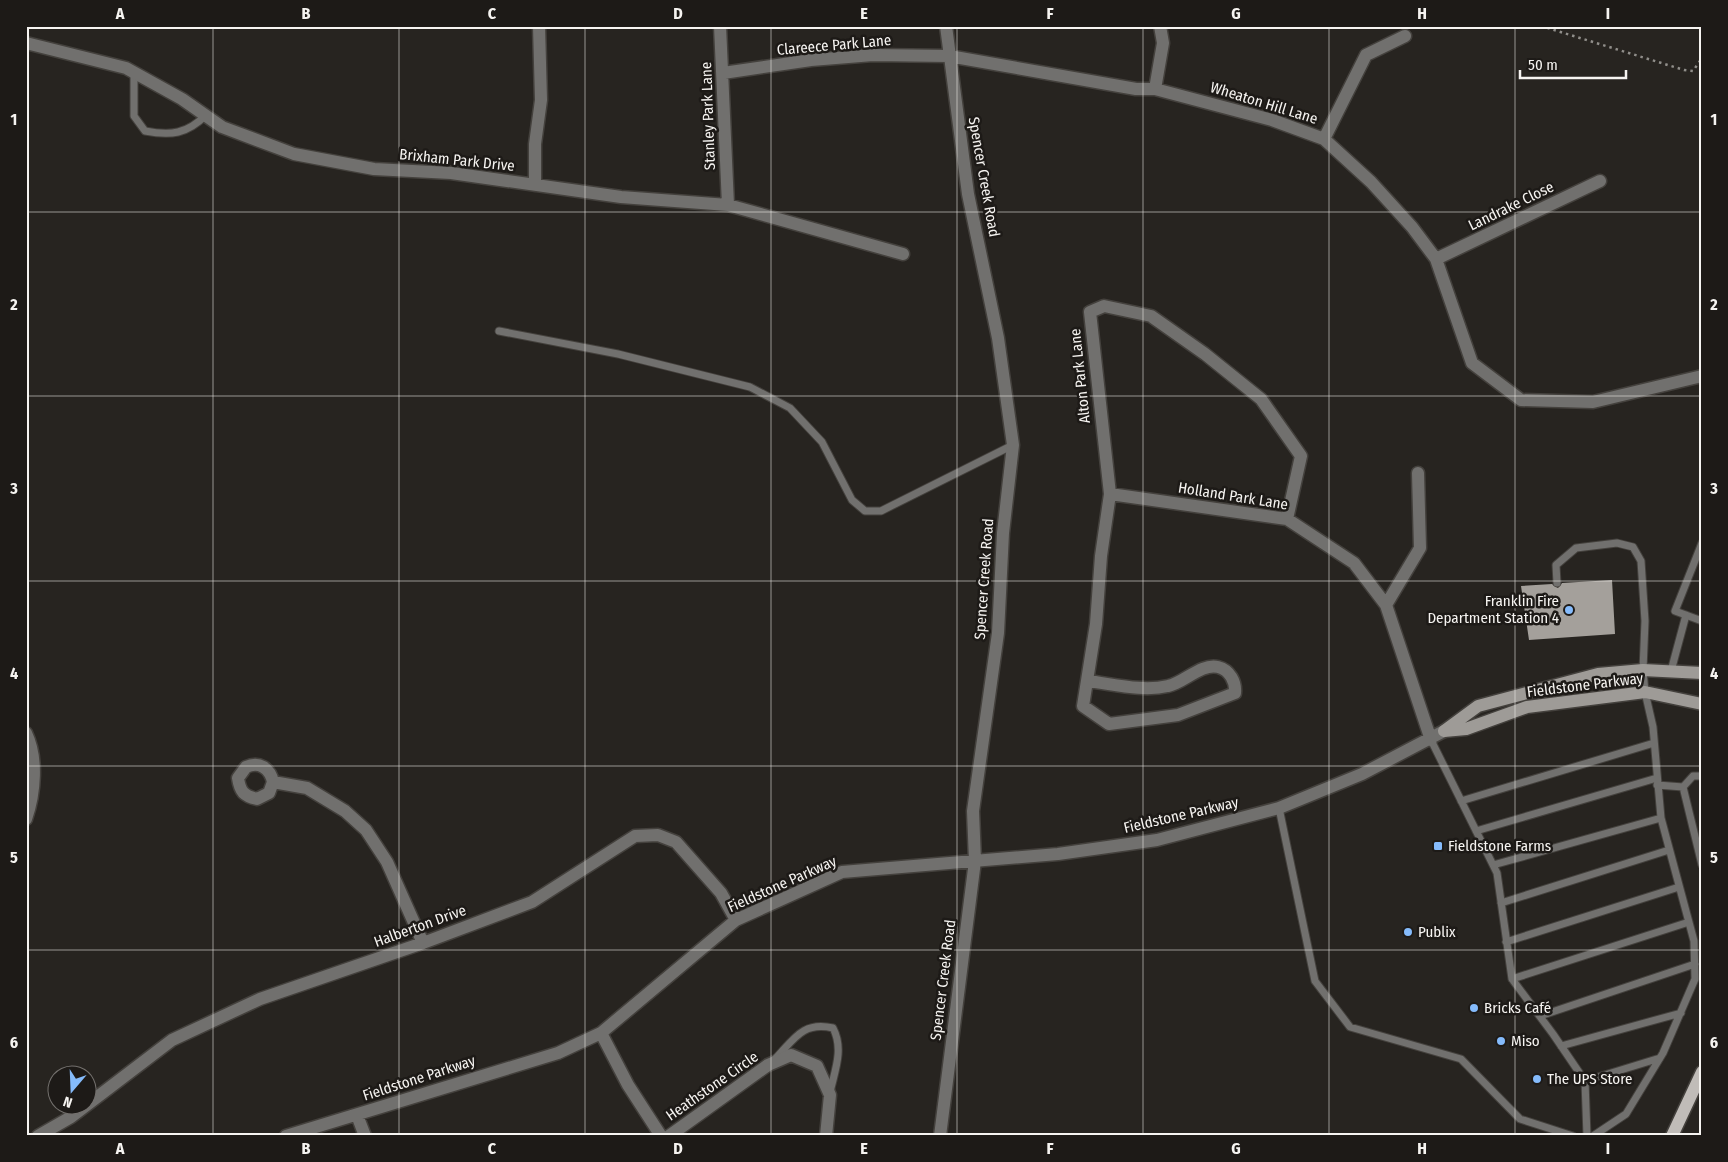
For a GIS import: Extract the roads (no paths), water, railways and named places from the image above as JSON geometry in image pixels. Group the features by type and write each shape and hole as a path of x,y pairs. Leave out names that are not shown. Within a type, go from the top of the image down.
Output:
{"main road":[{"path":"1672,1136 1702,1072"}],"street":[{"path":"535,185 535,144 541,100 539,26"},
{"name":"Stanley Park Lane","path":"720,26 728,205"},
{"name":"Spencer Creek Road","path":"940,1136 975,861 973,811 998,633 1003,533 1013,445 998,338 968,194 946,26"},
{"path":"1156,89 1163,43 1160,26"},
{"path":"1324,139 1366,55 1405,36"},
{"name":"Brixham Park Drive","path":"26,43 71,52 126,68 222,127 294,154 374,169 451,173 621,197 728,205 903,254"},
{"name":"Clareece Park Lane","path":"723,72 864,56 949,56"},
{"name":"Wheaton Hill Lane","path":"949,56 1136,89 1156,89 1272,120 1324,139 1371,182 1412,227 1436,260 1472,363 1521,400 1593,402 1702,376"},
{"name":"Landrake Close","path":"1436,260 1600,181"},
{"name":"Alton Park Lane","path":"1087,681 1156,688 1178,684 1209,667 1218,667 1228,673 1236,684 1235,694 1178,715 1109,724 1083,706 1110,494 1090,312 1104,306 1151,316 1205,354 1262,399 1301,456 1287,519"},
{"path":"1386,605 1420,548 1418,473"},
{"name":"Holland Park Lane","path":"1110,494 1287,519 1354,563 1386,605 1431,740"},
{"name":"Fieldstone Parkway","path":"286,1136 558,1053 601,1033 736,920 842,872 1058,854 1158,840 1279,808 1362,774 1431,740 1478,706 1598,674 1643,670 1702,673"},
{"name":"Fieldstone Parkway","path":"1444,731 1466,729 1528,707 1645,692 1702,704"},
{"path":"26,733 30,741 33,769 32,801 26,819"},
{"path":"273,782 307,788 346,811 366,830 387,862 423,943"},
{"name":"Halberton Drive","path":"38,1136 53,1132 172,1040 260,998 423,943 532,902 635,836 658,835 676,842 720,893 736,920"},
{"name":"Heathstone Circle","path":"601,1033 628,1085 661,1136"},
{"name":"Heathstone Circle","path":"669,1136 768,1065 791,1055 817,1066 830,1095 826,1136"},
{"path":"357,1115 365,1136"}],"lane":[{"path":"134,72 134,116 145,131 162,134 178,132 193,128 206,116"},
{"path":"499,331 618,354 750,387 790,408 822,442 852,500 865,511 881,511 1013,445"},
{"path":"1557,583 1556,565 1576,548 1617,543 1633,547 1641,561 1645,621 1643,670 1654,742 1660,818 1694,941 1695,979 1660,1058 1626,1114 1593,1136"},
{"path":"1702,543 1675,611 1702,621"},
{"path":"1671,671 1686,615"},
{"path":"1431,740 1497,873 1512,979 1585,1081 1587,1136"},
{"path":"1461,801 1654,742"},
{"path":"1683,787 1693,776 1702,776"},
{"path":"1476,831 1657,782 1683,787"},
{"path":"1683,787 1702,865"},
{"path":"1279,808 1315,981 1350,1027 1461,1059 1520,1119 1573,1136"},
{"path":"1493,865 1660,818"},
{"path":"1501,903 1669,850"},
{"path":"1506,942 1679,887"},
{"path":"1512,979 1689,922"},
{"path":"1540,1016 1695,964"},
{"path":"1561,1046 1680,1012"},
{"path":"768,1065 798,1035 812,1026 833,1028 838,1039 838,1056 830,1095"},
{"path":"1585,1081 1660,1058"}],"place":[{"name":"Franklin Fire Department Station 4","path":"1569,610"},
{"name":"Fieldstone Farms","path":"1438,846"},
{"name":"Publix","path":"1408,932"},
{"name":"Bricks Café","path":"1474,1008"},
{"name":"Miso","path":"1501,1041"},
{"name":"The UPS Store","path":"1537,1079"}]}
